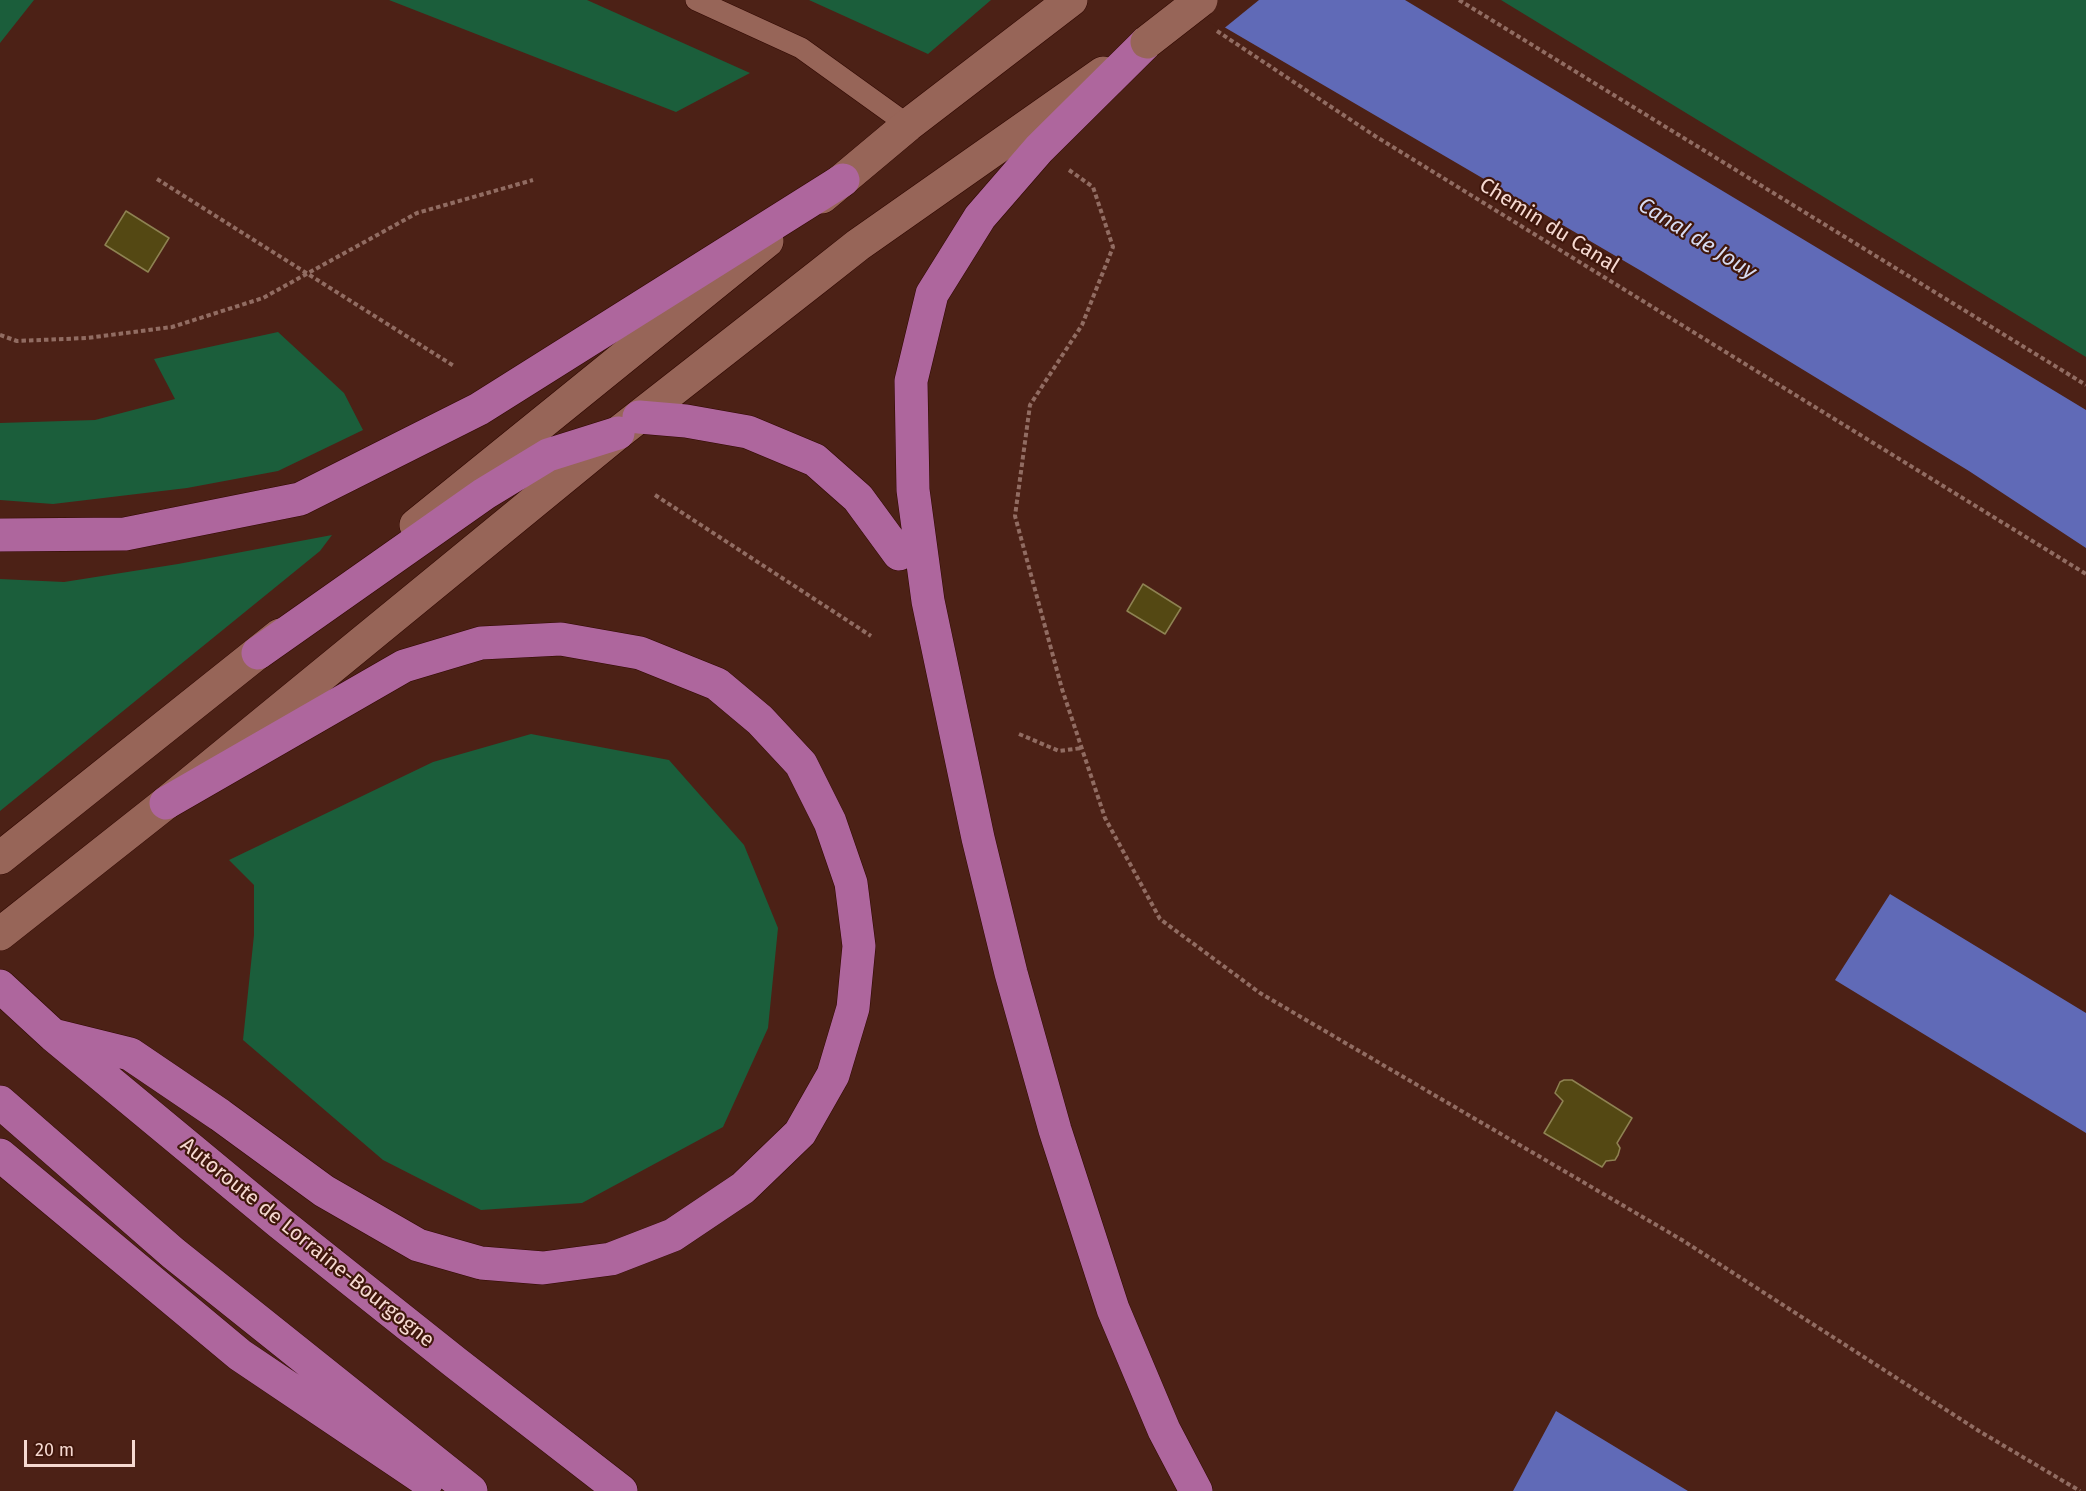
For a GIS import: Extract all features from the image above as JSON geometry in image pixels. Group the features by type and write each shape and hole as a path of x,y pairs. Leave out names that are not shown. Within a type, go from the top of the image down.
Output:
{"highway":[{"path":"1147,42 1039,149 980,218 932,294 911,381 914,490 928,601 978,838 1011,973 1054,1130 1113,1309 1164,1430 1196,1491"},
{"path":"0,535 125,534 300,499 479,409 843,180"},
{"path":"258,653 493,488 548,455 628,425 686,422 748,432 815,460 858,498 899,554"},
{"path":"53,1035 130,1054 220,1115 324,1191 418,1245 481,1263 543,1268 611,1259 682,1230 743,1188 800,1133 832,1075 854,998 859,946 851,883 831,822 801,764 760,720 717,684 706,679 640,653 561,639 481,643 404,666 166,802"},
{"name":"Autoroute de Lorraine-Bourgogne","path":"0,986 53,1035 289,1230 621,1491"},
{"path":"0,1102 172,1253 471,1491"},
{"path":"0,1155 240,1355 442,1491"}],"main road":[{"path":"0,858 258,653 908,126 1071,0"},
{"path":"0,934 166,802 628,425 858,246 1147,42 1206,14"}],"lane":[{"path":"696,0 801,48 908,126"}],"path":[{"path":"1459,0 2086,385"},
{"name":"Chemin du Canal","path":"1206,14 1239,44 1375,136 2086,574"},
{"path":"1039,149 1093,187 1113,247 1082,325 1030,405 1015,516 1062,689 1105,818 1160,919 1260,993 1682,1240 1979,1431 2080,1491"},
{"path":"157,179 454,366"},
{"path":"0,335 17,341 87,338 172,327 263,298 417,213 533,180"},
{"path":"655,495 871,636"},
{"path":"1019,734 1059,751 1082,748"}],"green space":[{"path":"0,0 34,0 0,43"},
{"path":"389,0 587,0 750,73 676,112"},
{"path":"809,0 991,0 928,54"},
{"path":"1501,0 2086,0 2086,357"},
{"path":"278,332 344,393 363,430 278,471 187,488 53,504 0,500 0,423 95,420 175,399 154,359"},
{"path":"332,535 320,551 0,811 0,579 64,582 178,564"},
{"path":"531,734 669,760 744,845 778,928 768,1028 723,1127 582,1203 481,1210 383,1160 243,1040 254,935 254,885 229,860 433,762"}],"water":[{"name":"Canal de Jouy","path":"1178,0 1405,0 1934,318 2086,410 2086,548 1969,471 1643,272"},
{"path":"1890,894 2086,1013 2086,1133 1835,980"},
{"path":"1556,1411 1688,1491 1513,1491"}],"pier":[{"path":"1175,0 1259,0 1222,30"}],"building":[{"path":"126,211 169,238 148,272 105,245"},
{"path":"1143,584 1181,608 1165,634 1127,611"},
{"path":"1572,1080 1632,1118 1617,1143 1620,1148 1615,1160 1606,1161 1602,1167 1544,1133 1563,1101 1555,1093 1560,1082"}]}
